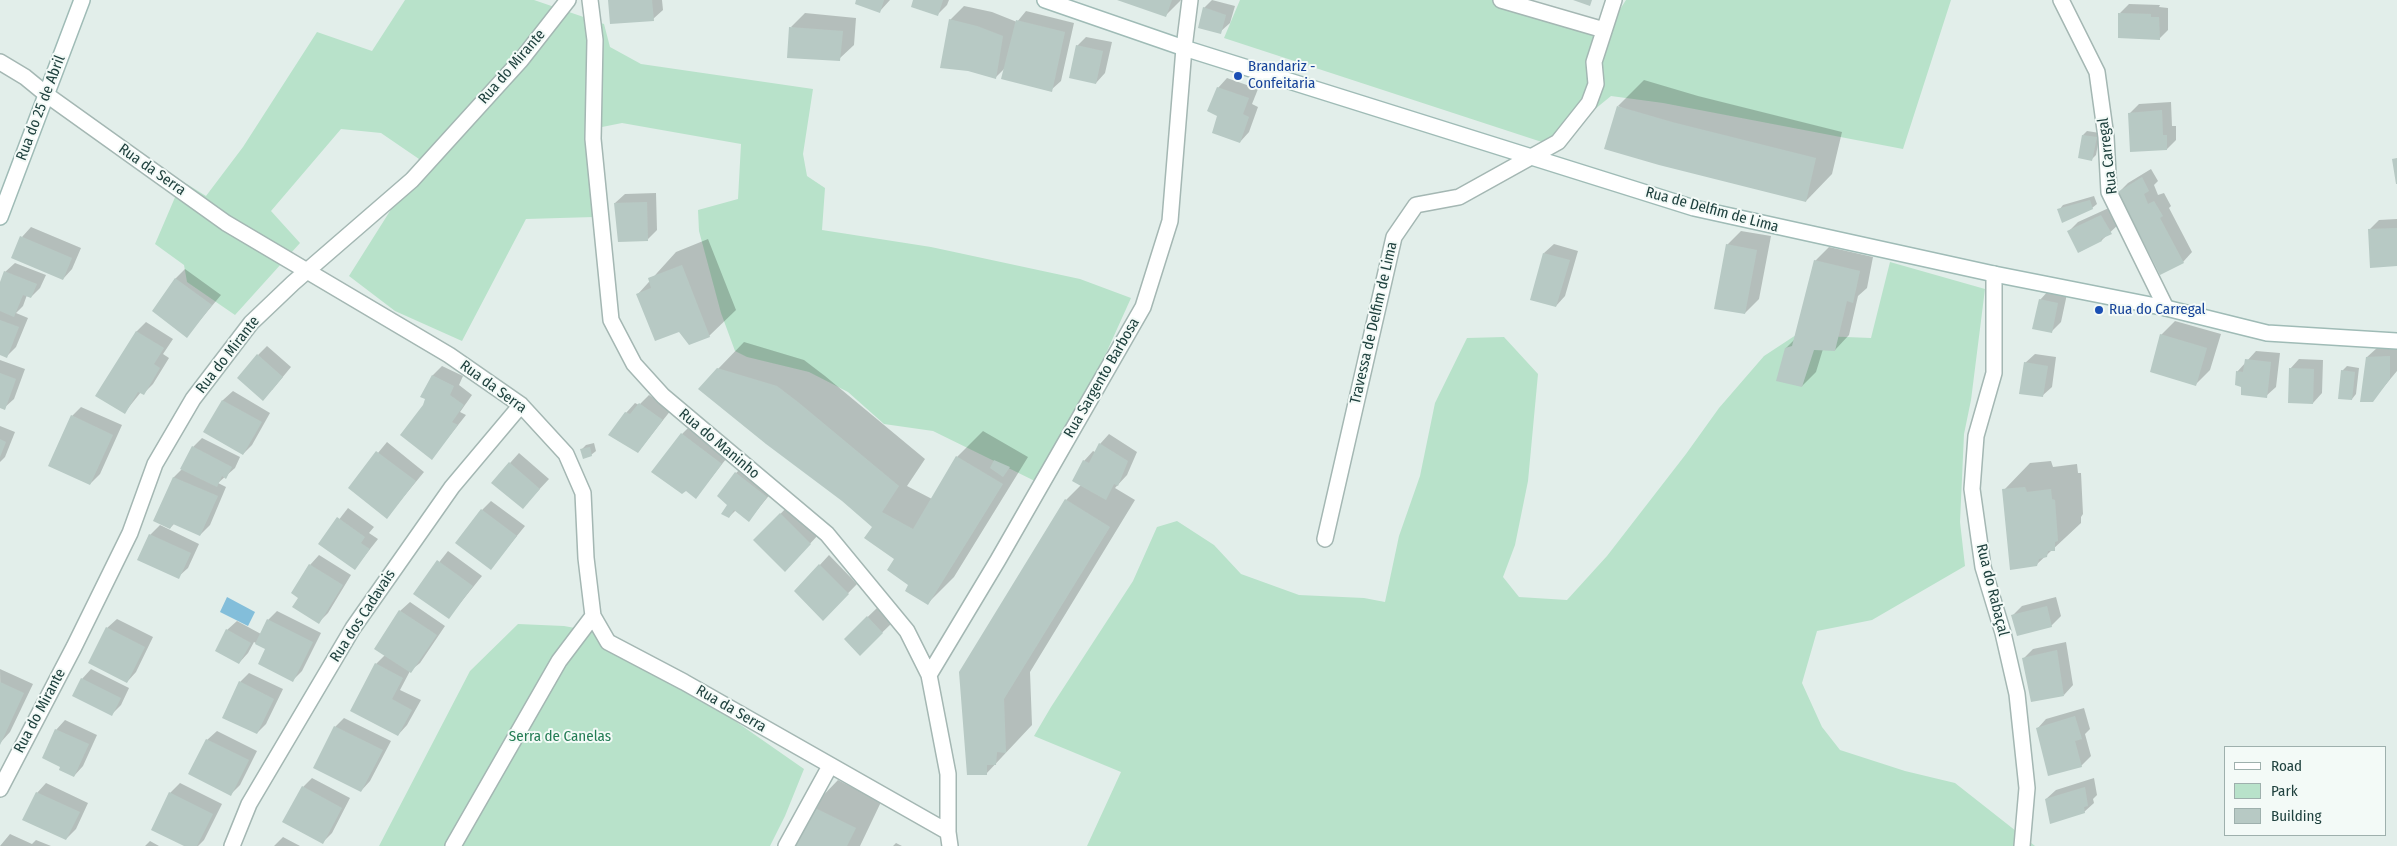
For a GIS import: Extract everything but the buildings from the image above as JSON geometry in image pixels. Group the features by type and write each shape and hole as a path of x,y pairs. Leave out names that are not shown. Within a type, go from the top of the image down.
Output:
{"street":[{"name":"Rua do 25 de Abril","path":"0,216 82,0"},
{"name":"Rua do Mirante","path":"0,789 74,647 130,533 160,456 193,399 251,323 307,271 412,180 521,60 568,0"},
{"name":"Rua do Maninho","path":"590,0 596,40 594,139 611,320 634,364 663,396 827,534 908,631 928,675 948,774 949,839"},
{"name":"Rua de Delfim de Lima","path":"1045,0 1184,48 1529,158 1694,208 1994,274 2166,308 2267,333 2397,341"},
{"name":"Rua Sargento Barbosa","path":"928,675 998,560 1143,307 1170,221 1184,48 1190,0"},
{"path":"1501,0 1604,30"},
{"name":"Travessa de Delfim de Lima","path":"1324,539 1394,237 1416,205 1458,197 1558,142 1589,104 1596,84 1594,62 1614,0"},
{"name":"Rua Carregal","path":"2061,0 2097,72 2106,137 2109,192 2166,308"},
{"name":"Rua da Serra","path":"0,62 25,77 46,95 226,223 449,355 521,405 566,454 583,494 586,558 593,616 608,642 684,682 830,766 949,839"},
{"name":"Rua do Rabaçal","path":"1994,274 1994,373 1976,436 1972,489 1983,567 2003,633 2017,694 2027,788 2022,846"},
{"name":"Rua dos Cadavais","path":"232,846 249,804 352,628 452,487 521,405"},
{"path":"453,846 559,660 593,616"},
{"path":"786,846 830,766"}],"green space":[{"path":"405,0 534,0 604,24 610,47 641,64 813,89 803,154 807,176 825,188 822,230 931,247 1080,279 1131,298 1085,400 1043,485 933,431 884,424 848,392 809,372 747,357 735,351 721,313 699,231 698,210 738,199 741,144 622,123 587,130 594,217 526,219 462,341 395,311 349,276 402,192 419,159 381,133 341,129 271,211 300,243 235,315 187,282 184,265 155,244 182,181 206,196 243,147 317,32 372,51"},
{"path":"1240,0 1506,0 1604,34 1626,0 1951,0 1903,149 1663,103 1611,96 1551,145 1224,38"},
{"path":"1890,262 1985,289 1971,400 1964,434 1960,522 1965,566 1872,620 1817,631 1802,683 1822,727 1840,750 1905,771 1955,783 2035,846 1087,846 1121,772 1034,736 1133,581 1157,527 1177,521 1214,545 1241,574 1299,595 1364,598 1385,602 1399,536 1420,476 1435,403 1467,338 1504,337 1538,374 1528,481 1515,545 1503,577 1519,597 1567,600 1607,556 1719,408 1764,356 1796,335 1871,338"},
{"name":"Serra de Canelas","path":"518,624 564,626 614,635 656,672 715,707 804,769 785,816 770,846 379,846 470,671"}],"water":[{"path":"227,597 255,612 248,626 220,612"}],"place":[{"name":"Brandariz - Confeitaria","path":"1238,76"},
{"name":"Rua do Carregal","path":"2099,310"}]}
